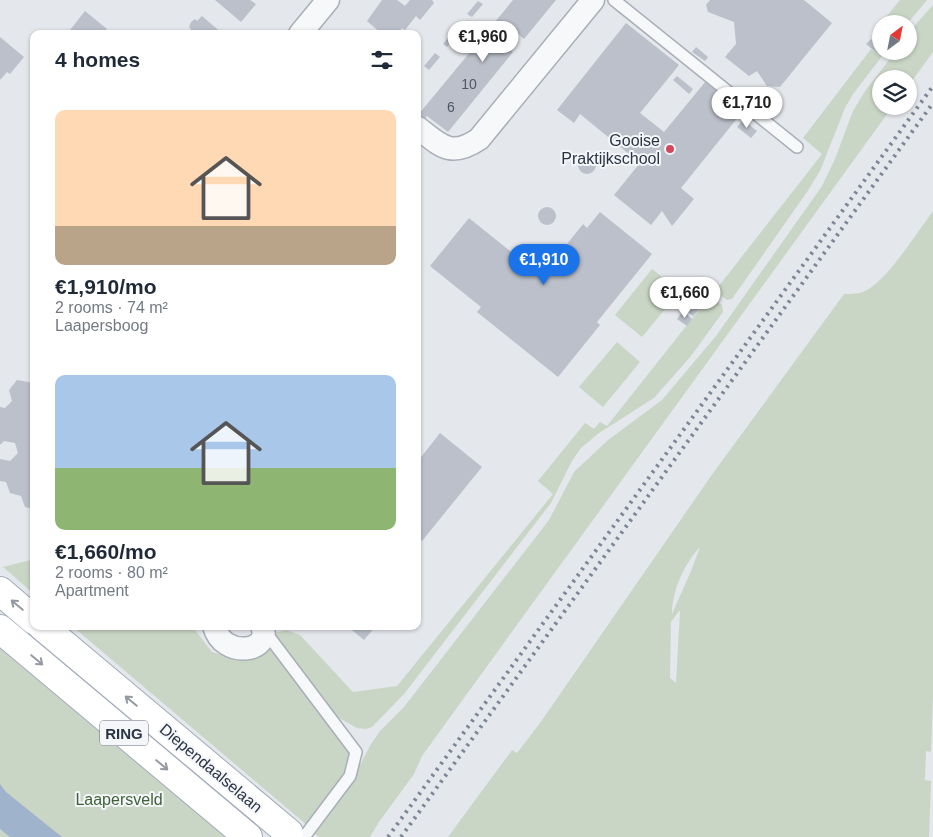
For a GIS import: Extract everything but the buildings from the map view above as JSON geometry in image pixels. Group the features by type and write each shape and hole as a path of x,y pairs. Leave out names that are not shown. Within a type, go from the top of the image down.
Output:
{"main road":[{"path":"0,591 30,617"},
{"name":"Diependaalselaan","path":"0,629 248,837"},
{"name":"Diependaalselaan","path":"47,630 296,835"}],"street":[{"path":"303,30 328,0"},
{"path":"421,130 442,147 454,150 468,146 479,139 593,0"},
{"path":"216,630 225,643 235,649 249,649 258,644 263,636 262,630"}],"lane":[{"path":"614,0 797,147"},
{"path":"264,630 356,752 350,776 296,835"}],"green space":[{"path":"900,0 927,0 914,15 888,15"},
{"path":"933,5 933,52 917,74 917,70 881,70 889,60 918,60 918,22"},
{"path":"871,49 872,60 879,60 853,94 845,108 820,171 732,299 727,300 715,291 822,154 803,138"},
{"path":"872,82 872,115 886,115 422,756 414,774 370,837 319,837 314,833 345,794 371,744 380,731 404,707 549,520 574,472 608,440 662,400 716,336 822,186 835,159 853,111"},
{"path":"933,211 933,696 931,752 926,751 925,780 931,781 929,837 448,837 512,750 517,753 540,723 711,476 844,294 863,292 881,279 901,256","holes":["700,547 691,571 672,614 674,596 680,578 689,561","680,611 676,683 670,678 671,622"]},
{"path":"652,269 680,291 642,337 615,315"},
{"path":"710,296 722,305 723,312 691,356 654,398 599,433 581,448 572,461 551,503 404,694 372,727 366,729 357,728 337,717 274,633 286,630 300,635 353,692 397,686 553,494 538,481 585,423 594,429 600,422 607,426"},
{"path":"617,342 640,362 603,407 579,387"},
{"path":"30,560 30,591 3,567"},
{"path":"77,630 195,630 212,652 228,657 240,657 267,639 349,748 350,763 338,787 308,826"},
{"name":"Laapersveld","path":"0,646 226,837 0,837"}],"water":[{"path":"0,784 6,792 62,837 10,837 0,829"}],"railway":[{"path":"388,837 933,86"},
{"path":"401,837 933,103"}],"place":[{"name":"Gooise Praktijkschool","path":"670,149"}]}
